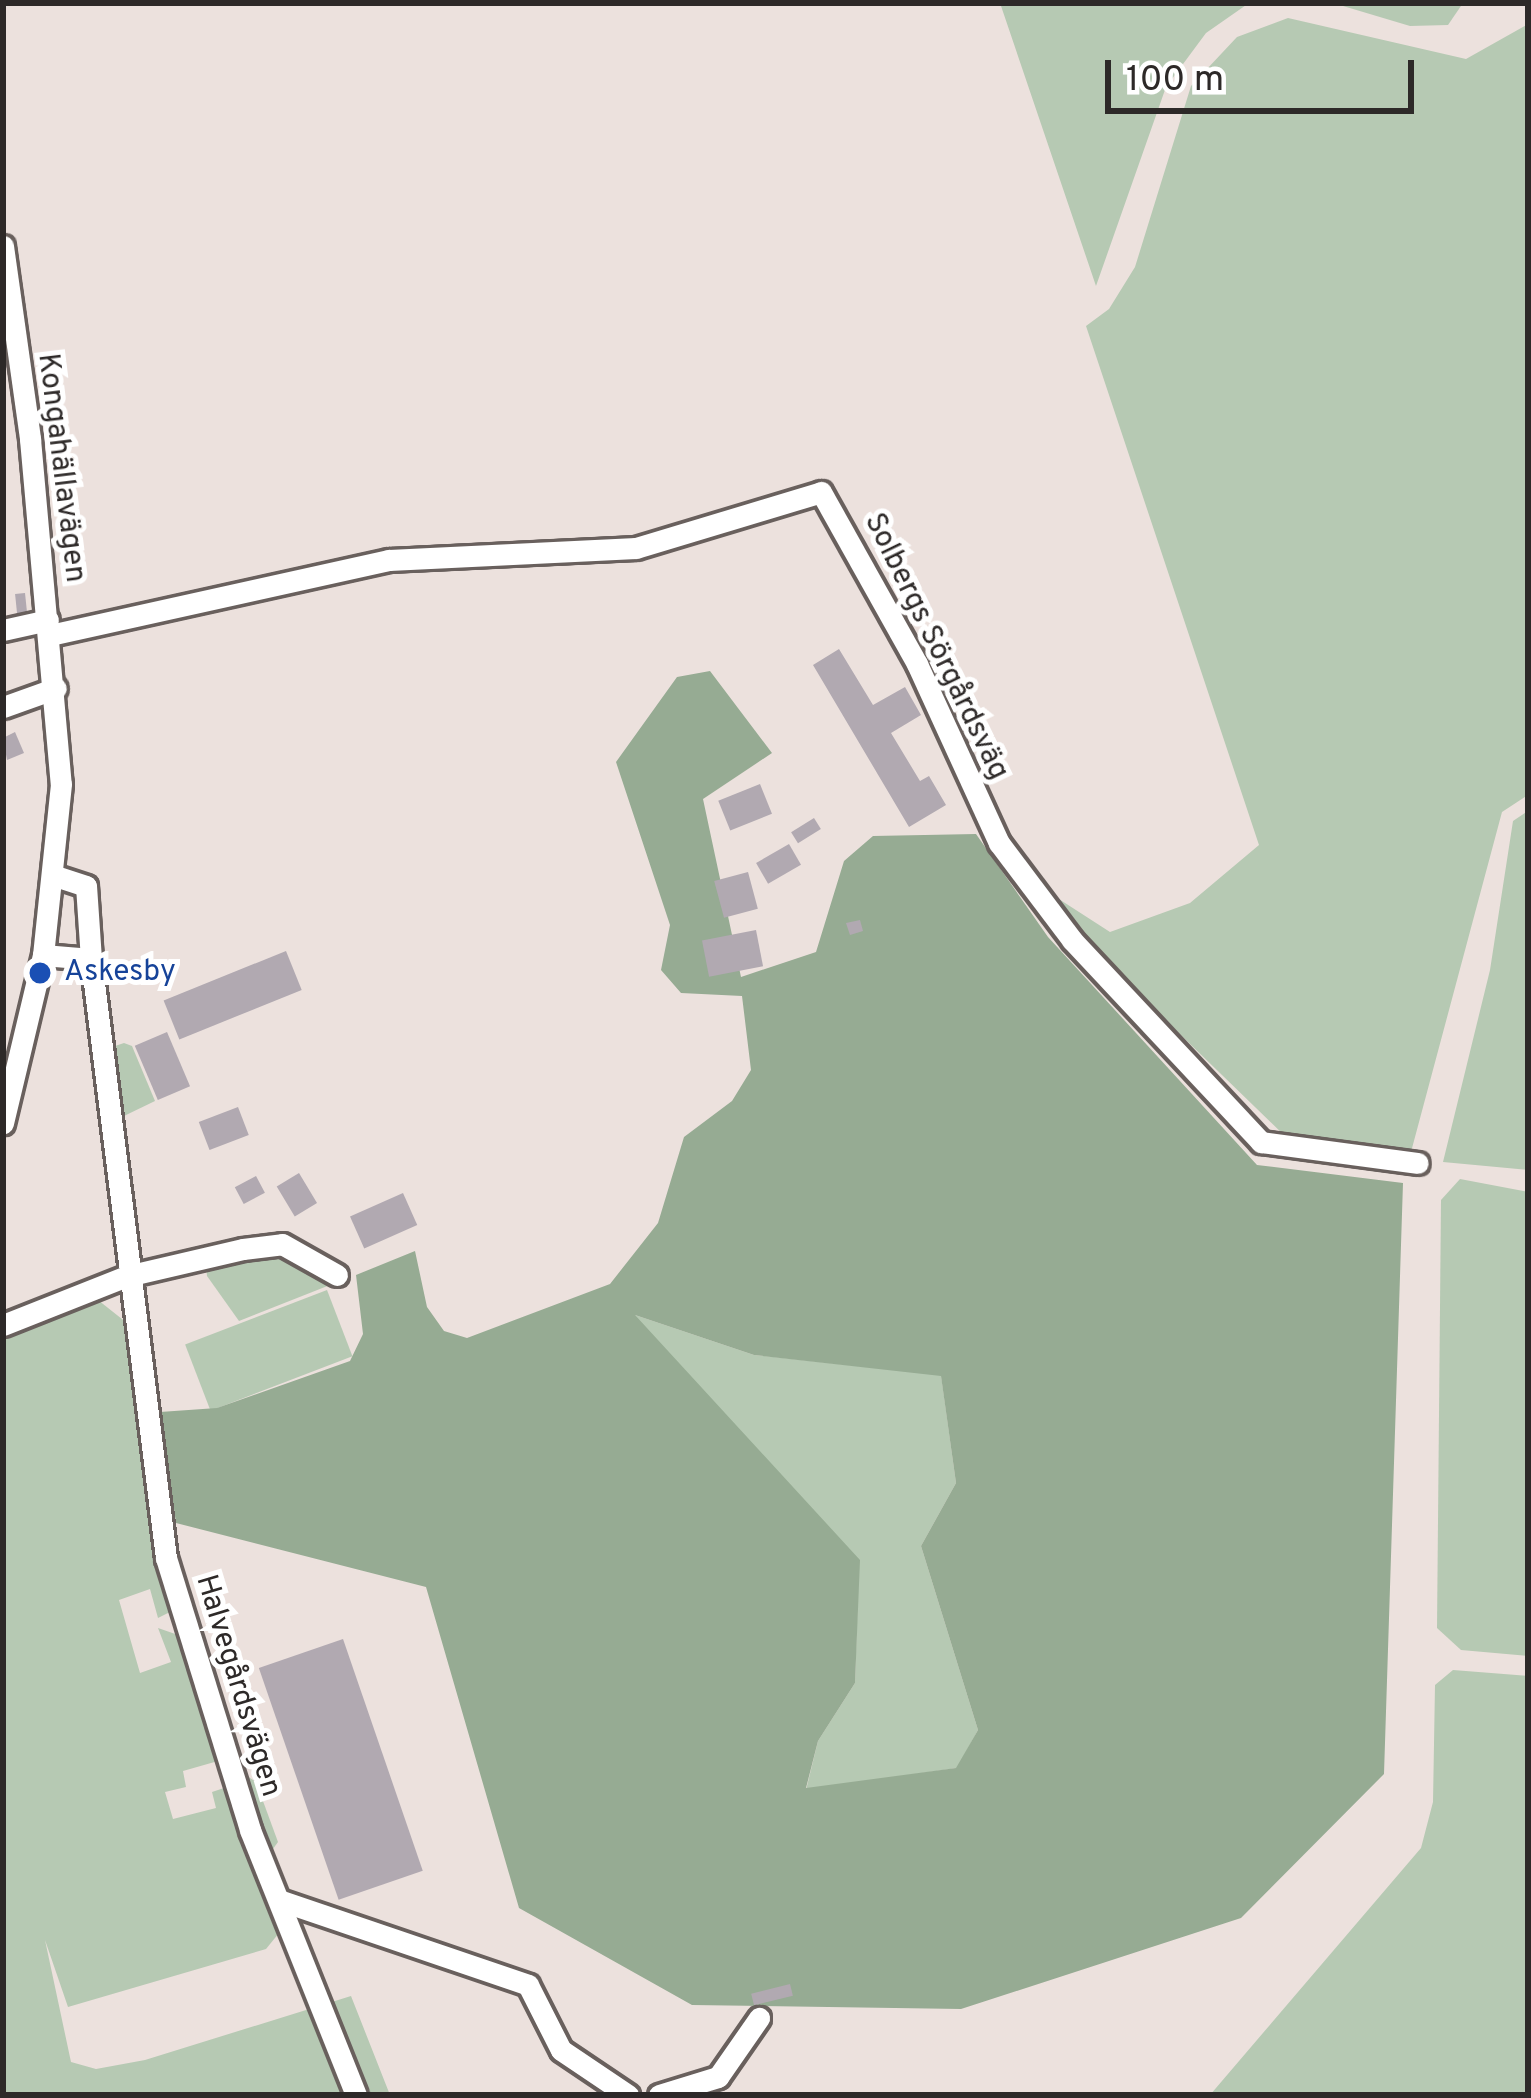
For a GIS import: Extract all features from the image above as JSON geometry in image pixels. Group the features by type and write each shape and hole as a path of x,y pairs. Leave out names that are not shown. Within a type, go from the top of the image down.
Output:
{"street":[{"name":"Kongahällavägen","path":"3,246 9,347 56,688 55,876 43,955 3,1124"},
{"name":"Solbergs Sörgårdsväg","path":"49,628 389,560 636,548 821,492 917,664 999,843 1072,940 1261,1142 1418,1163"},
{"path":"3,630 49,628"},
{"path":"3,707 56,688"},
{"name":"Halvegårdsvägen","path":"55,876 86,886 127,1276 166,1558 250,1830 356,2095"},
{"path":"43,955 91,959"},
{"path":"3,1325 127,1276 282,1244 337,1275"},
{"path":"280,1900 528,1985 561,2050 628,2095"},
{"path":"659,2095 718,2077 759,2018"}],"green space":[{"path":"1000,3 1249,3 1206,33 1166,87 1096,286"},
{"path":"1333,3 1463,3 1448,25 1410,26"},
{"path":"1288,18 1466,59 1528,24 1528,795 1502,812 1411,1152 1288,1139 1089,946 1048,892 1110,932 1190,903 1259,845 1086,326 1109,309 1135,267 1191,86 1237,37"},
{"path":"710,671 772,753 703,799 741,977 816,952 844,861 873,836 976,834 1048,937 1257,1165 1403,1183 1384,1774 1241,1918 961,2009 692,2005 519,1908 426,1587 176,1523 160,1412 217,1408 350,1361 363,1334 356,1275 415,1251 427,1307 444,1331 467,1338 610,1284 658,1223 684,1137 732,1101 751,1070 742,996 681,993 661,970 670,925 616,762 677,677","holes":["635,1315 754,1355 941,1376 956,1483 921,1546 978,1730 956,1768 806,1788 818,1741 855,1683 860,1560"]},
{"path":"1528,811 1528,1170 1443,1162 1490,970 1513,821"},
{"path":"132,1046 155,1101 124,1116 112,1047"},
{"path":"1460,1179 1528,1192 1528,1656 1461,1650 1437,1628 1441,1200"},
{"path":"288,1254 330,1285 239,1321 207,1276 206,1266 228,1258"},
{"path":"327,1290 352,1356 211,1411 185,1344"},
{"path":"98,1300 127,1323 170,1612 158,1618 150,1589 119,1600 140,1673 171,1662 158,1628 181,1636 218,1761 183,1771 186,1787 165,1792 173,1819 216,1808 212,1792 227,1787 279,1933 266,1949 68,2007 45,1940 71,2062 96,2069 145,2060 351,1996 390,2095 3,2095 3,1338"},
{"path":"632,1314 754,1355 941,1375 956,1483 921,1546 978,1730 957,1768 806,1790 818,1741 855,1683 859,1560"},
{"path":"1453,1670 1528,1676 1528,2095 1210,2095 1421,1848 1433,1802 1435,1685"},
{"path":"247,1776 256,1782 278,1842 270,1853"}],"building":[{"path":"25,593 27,613 17,614 15,594"},
{"path":"839,649 873,705 905,687 921,715 891,733 920,781 929,776 946,805 909,827 813,665"},
{"path":"15,732 24,753 7,760 3,738"},
{"path":"760,784 772,814 730,831 718,801"},
{"path":"814,818 821,829 798,843 791,832"},
{"path":"789,844 801,865 768,884 756,863"},
{"path":"748,872 758,909 724,918 714,881"},
{"path":"860,920 863,931 850,935 846,923"},
{"path":"756,930 763,966 709,977 702,940"},
{"path":"286,951 302,990 179,1039 164,1000"},
{"path":"167,1032 190,1086 158,1100 135,1046"},
{"path":"238,1107 249,1135 210,1150 199,1122"},
{"path":"299,1173 317,1203 295,1216 277,1186"},
{"path":"256,1176 265,1193 244,1204 235,1187"},
{"path":"403,1193 417,1225 364,1249 350,1217"},
{"path":"343,1639 423,1871 339,1900 259,1668"},
{"path":"790,1984 793,1996 754,2005 751,1994"}],"place":[{"name":"Askesby","path":"40,973"}]}
